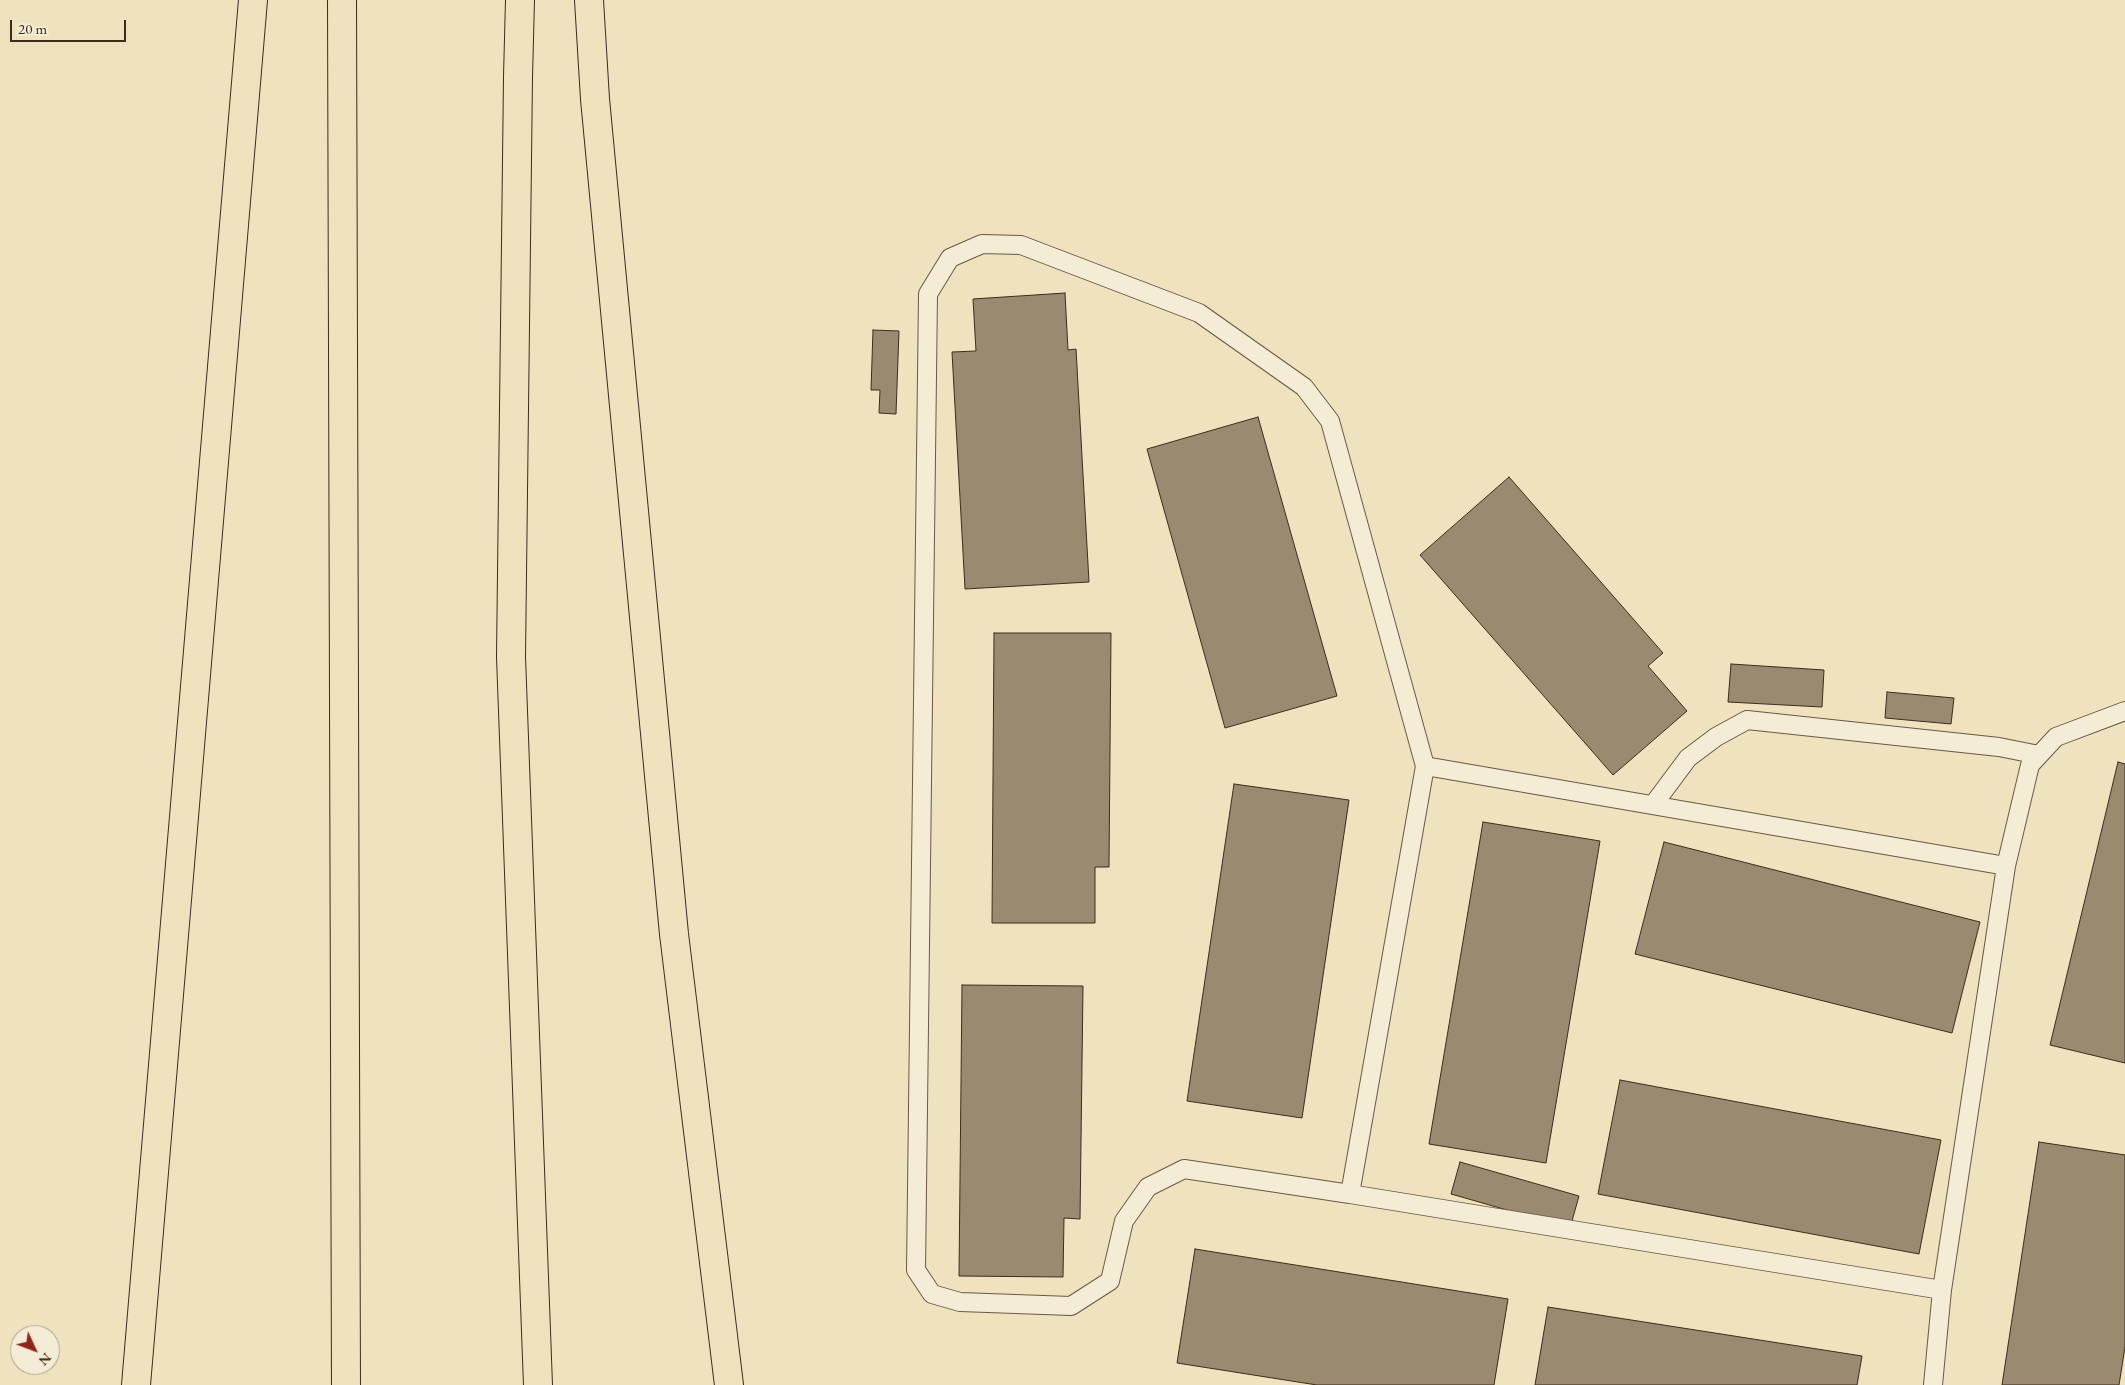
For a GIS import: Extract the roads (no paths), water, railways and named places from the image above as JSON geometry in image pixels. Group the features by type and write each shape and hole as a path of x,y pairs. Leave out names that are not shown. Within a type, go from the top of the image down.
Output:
{"highway":[{"path":"136,1385 253,0"},
{"path":"342,0 346,1385"},
{"path":"520,0 511,657 538,1385"},
{"path":"589,0 595,99 674,934 729,1385"}],"lane":[{"path":"1350,1194 1424,766 1330,422 1304,387 1199,313 1021,245 982,244 950,258 928,294 916,1270 932,1294 960,1302 1071,1306 1110,1281 1124,1221 1148,1187 1184,1170 1350,1194 1942,1290"},
{"path":"1933,1385 1942,1290 2006,866 2030,765 2056,737 2125,711"},
{"path":"1653,805 1688,758 1716,737 1747,720 1999,746 2039,755"},
{"path":"1424,766 2006,866"}]}
